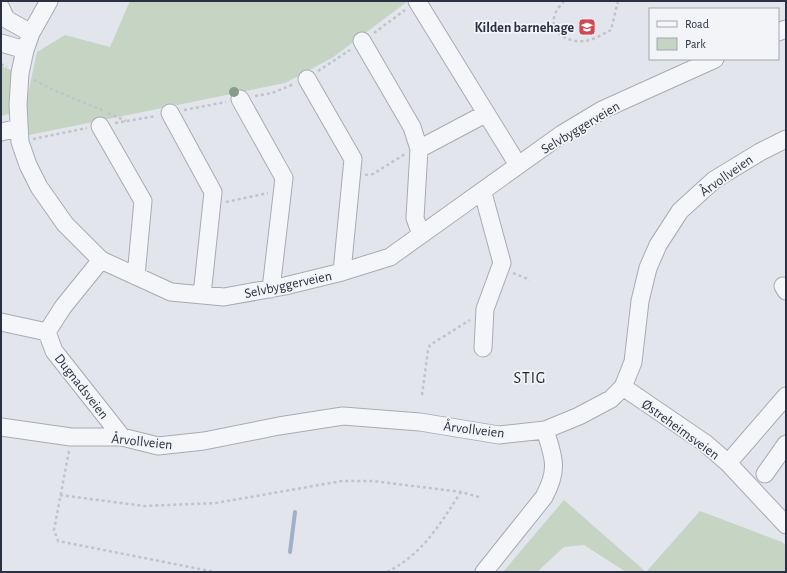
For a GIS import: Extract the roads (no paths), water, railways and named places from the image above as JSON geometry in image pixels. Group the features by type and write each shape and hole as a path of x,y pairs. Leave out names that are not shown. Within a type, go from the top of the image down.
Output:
{"street":[{"name":"Selvbyggerveien","path":"49,1 31,34 25,50 20,73 18,105 19,135 28,165 39,187 65,224 101,260 171,292 224,297 271,289 342,272 390,257 483,193 518,165 562,134 602,110 713,60"},
{"path":"414,3 518,165"},
{"path":"1,8 6,19 31,34"},
{"path":"362,41 412,127 419,149 415,218 421,235"},
{"path":"1,43 25,50"},
{"path":"307,79 353,159 342,272"},
{"path":"240,99 284,178 271,289"},
{"path":"170,113 213,192 202,295"},
{"path":"419,149 485,114"},
{"path":"100,126 142,201 136,276"},
{"path":"1,132 19,135"},
{"name":"Årvollveien","path":"1,427 71,437 122,437 158,446 180,445 343,416 420,422 499,435 544,430 579,416 611,399 623,387 633,362 643,286 653,256 668,228 680,212 714,180 760,152 786,139"},
{"path":"483,193 502,263 485,309 483,348"},
{"path":"1,322 47,332 63,307 101,260"},
{"name":"Dugnadsveien","path":"47,332 54,351 122,437"},
{"name":"Østreheimsveien","path":"623,387 686,429 728,463 786,525"},
{"path":"728,463 786,396"},
{"path":"484,572 544,497 550,486 554,462 553,452 544,430"},
{"path":"765,474 786,444"}],"waterway":[{"path":"290,552 295,512"}],"place":[{"name":"Kilden barnehage","path":"587,27"}],"district":[{"name":"STIG","path":"530,377"}]}
